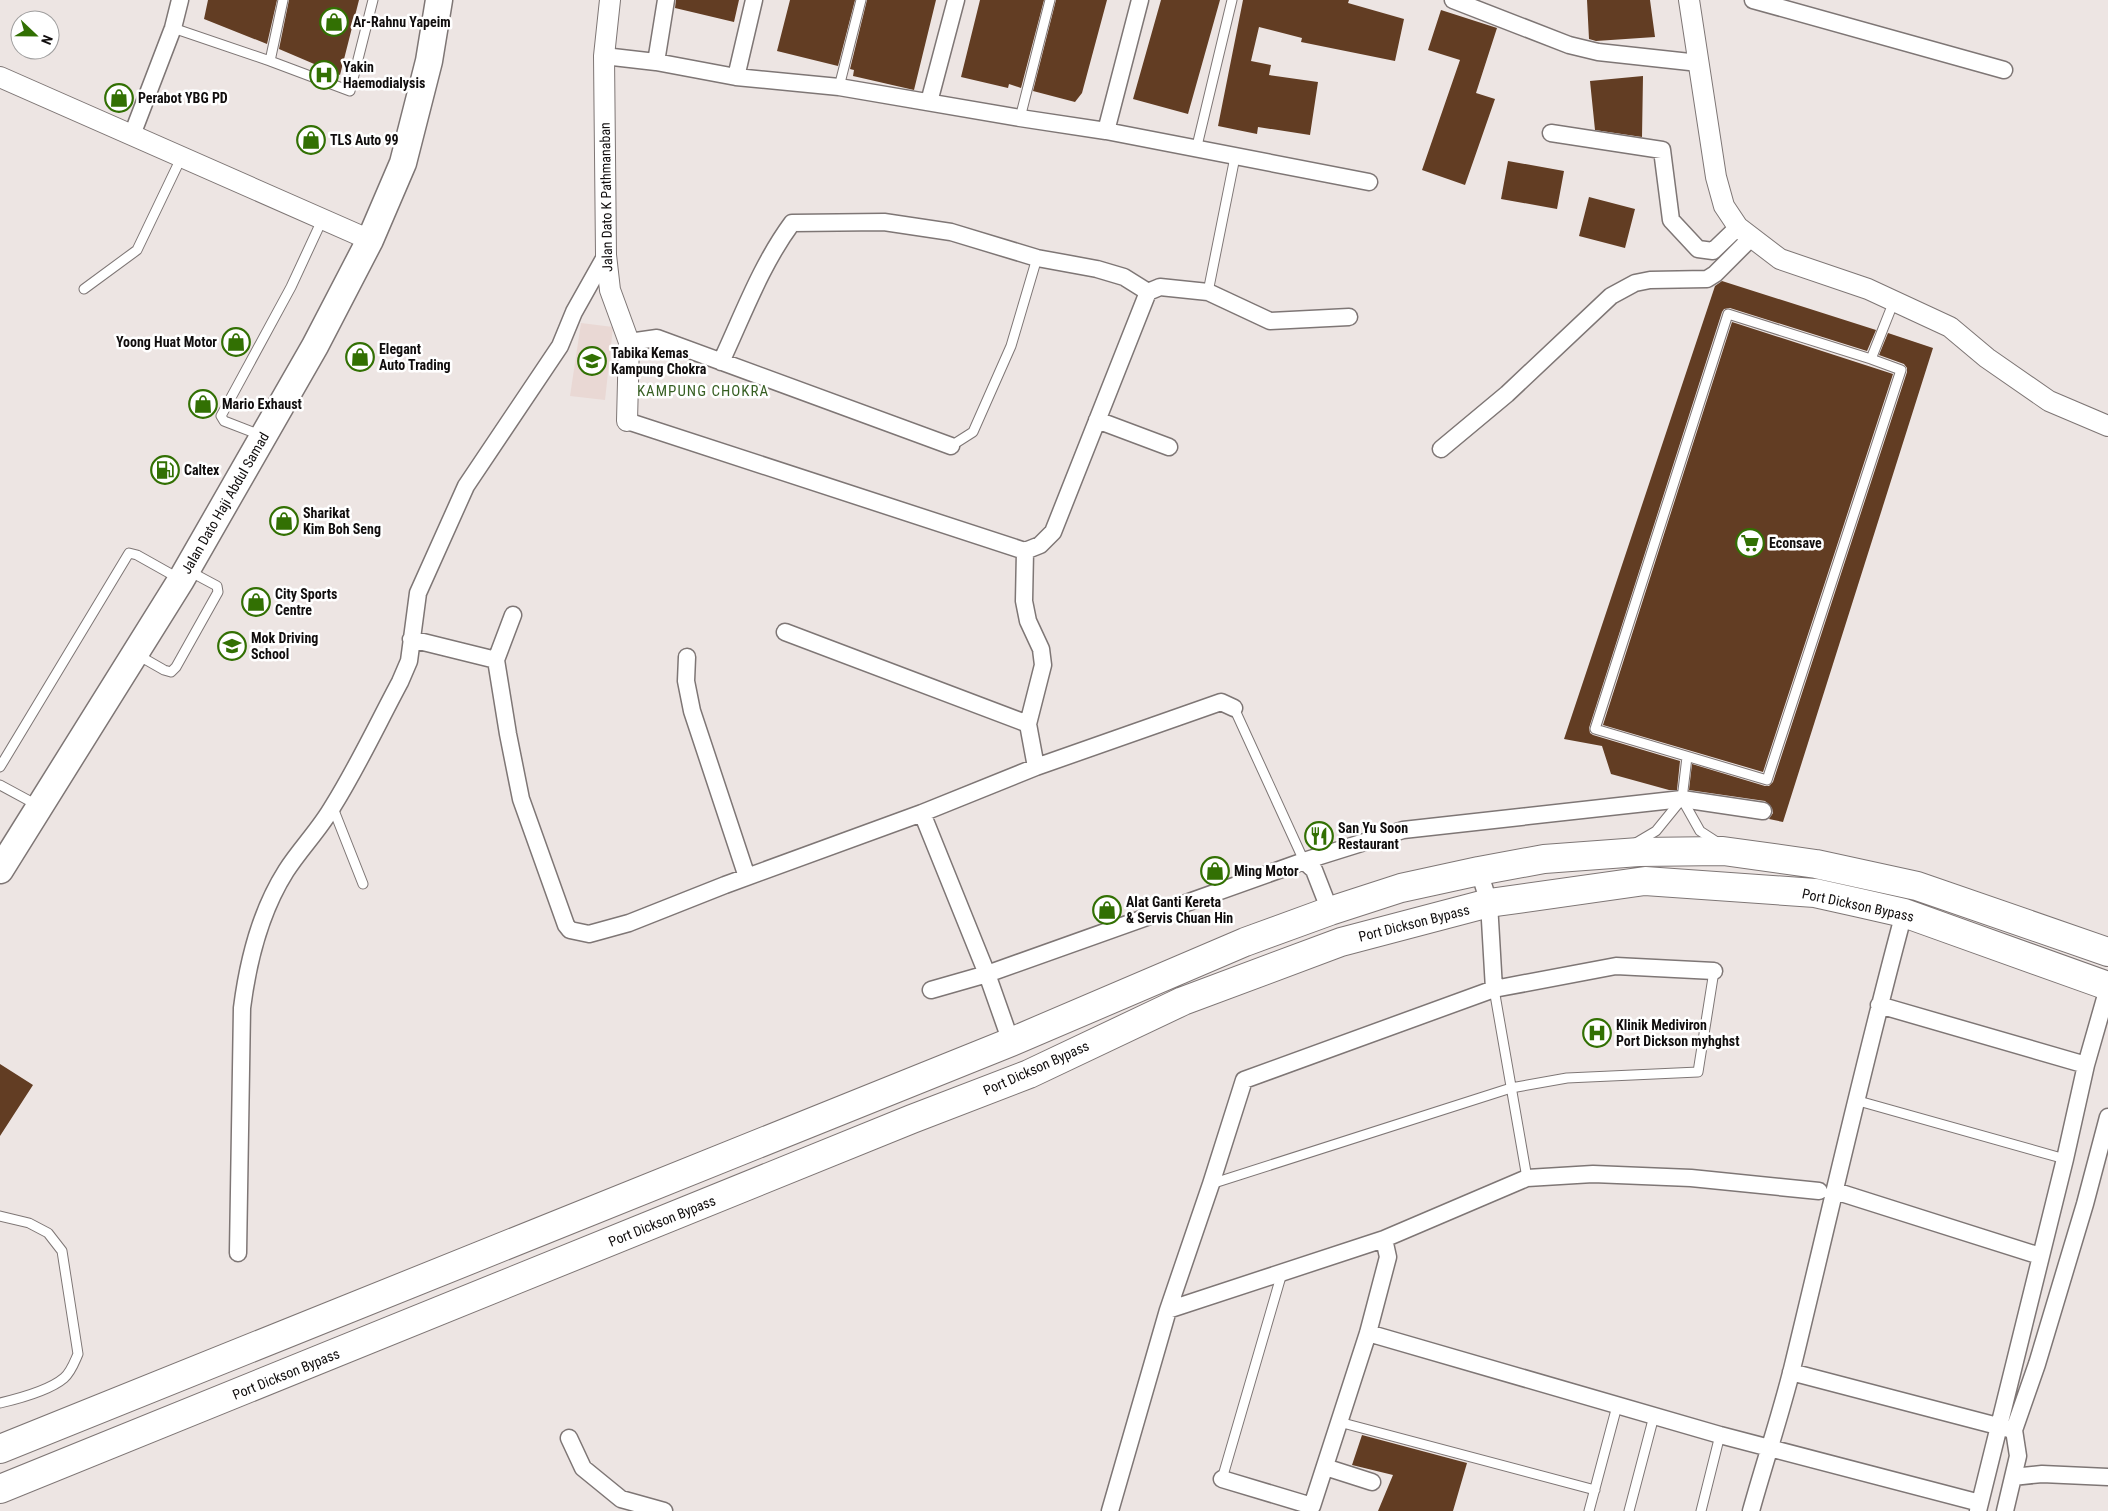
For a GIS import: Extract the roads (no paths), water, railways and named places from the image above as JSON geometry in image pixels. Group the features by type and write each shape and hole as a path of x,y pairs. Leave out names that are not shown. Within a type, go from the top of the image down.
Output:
{"highway":[{"path":"0,1449 1011,1042 1245,942 1401,888 1544,859 1658,852 1724,851 1816,864 1917,886 2100,946"},
{"name":"Port Dickson Bypass","path":"0,1489 1029,1074 1182,1001 1341,942 1489,904 1645,881 1815,893 1904,913 2108,987"},
{"path":"1011,1042 1024,1051 1040,1050 1127,1014 1182,1001"},
{"path":"912,1120 1005,1068 1013,1056 1011,1042"}],"main road":[{"name":"Jalan Dato Haji Abdul Samad","path":"0,870 184,574 315,346 370,240 404,163 429,62 438,0"}],"street":[{"path":"132,135 173,28 180,0"},
{"name":"Jalan Dato K Pathmanaban","path":"610,0 604,56 606,255 610,290 629,342 627,421"},
{"path":"656,62 666,0"},
{"path":"736,77 754,0"},
{"path":"930,102 956,0"},
{"path":"1106,131 1140,0"},
{"path":"1453,0 1569,45 1598,52 1699,63"},
{"path":"1689,0 1716,177 1724,206 1744,232 1780,259 1895,300 1950,327 1987,358 2049,401 2108,426"},
{"path":"1753,0 2004,70"},
{"path":"604,56 656,62 736,77 839,86 1106,131 1196,150 1369,182"},
{"path":"0,77 370,240"},
{"path":"1551,133 1662,150 1671,220 1698,249 1713,251 1744,232"},
{"path":"721,362 760,278 782,236 792,223 884,222 951,232 1037,258 1097,269 1124,277 1148,292"},
{"path":"1441,449 1507,394 1611,296 1636,283 1650,280 1707,278 1715,274 1744,232"},
{"path":"238,1253 242,1008 247,970 269,904 285,873 333,808 400,682 409,661 418,593 466,486 560,346 574,312 606,255"},
{"path":"627,421 1025,551 1040,545 1053,532 1148,292 1160,287 1208,292 1270,321 1349,317"},
{"path":"629,342 657,338 951,446"},
{"path":"1097,420 1169,447"},
{"path":"1025,551 1024,601 1028,621 1041,649 1043,665 1028,724 1036,767"},
{"path":"513,615 496,660 521,799 566,925 570,930 582,934 597,933 629,923 747,877 922,813 1036,767 1221,702 1234,708"},
{"path":"785,632 1028,724"},
{"path":"411,639 496,660"},
{"path":"687,657 686,681 692,711 747,877"},
{"path":"931,990 987,974 1304,861 1403,830 1682,799 1763,811"},
{"path":"922,813 987,974 1011,1042"},
{"path":"1304,861 1314,870 1330,911"},
{"path":"1480,871 1489,904 1494,989"},
{"path":"1752,1511 1791,1372 1827,1191 1855,1100 1904,913"},
{"path":"1110,1511 1168,1310 1244,1080 1494,989 1616,966 1714,971"},
{"path":"2005,1511 2018,1456 2006,1428 2040,1256 2065,1159 2086,1065 2108,987"},
{"path":"1879,1005 2086,1065"},
{"path":"1368,1333 1617,1406 1979,1507 2006,1428 2037,1364 2107,1125"},
{"path":"1168,1310 1384,1239 1527,1178 1593,1174 1691,1178 1827,1191 2040,1256"},
{"path":"1222,1479 1312,1506 1368,1333 1388,1257 1384,1239"},
{"path":"1791,1372 2006,1428"},
{"path":"569,1438 583,1468 621,1499 664,1511"},
{"path":"1325,1467 1372,1482"},
{"path":"2013,1477 2042,1474 2108,1477"}],"lane":[{"path":"270,61 283,0"},
{"path":"173,28 350,91 372,0"},
{"path":"839,86 861,0"},
{"path":"1020,118 1050,0"},
{"path":"1196,150 1232,0"},
{"path":"84,289 137,250 182,156"},
{"path":"1208,292 1235,157"},
{"path":"264,436 224,421 221,416 291,288 323,218"},
{"path":"951,446 973,432 1011,346 1037,258"},
{"path":"1871,359 1895,300"},
{"path":"1728,314 1871,359 1901,370 1767,780 1595,729 1728,314"},
{"path":"0,767 129,553 217,586 218,592 176,667 171,672 135,654"},
{"path":"1234,708 1304,861"},
{"path":"1588,856 1636,843 1656,831 1682,799 1687,757"},
{"path":"0,785 40,807"},
{"path":"1682,799 1700,830 1710,839 1744,854"},
{"path":"333,808 363,884"},
{"path":"1211,1184 1511,1088 1568,1078 1698,1072 1714,971"},
{"path":"1494,989 1527,1178"},
{"path":"1855,1100 2065,1159"},
{"path":"0,1216 29,1223 48,1233 62,1251 78,1354 72,1368 63,1379 25,1397 0,1403"},
{"path":"1222,1479 1282,1273"},
{"path":"1589,1511 1617,1406"},
{"path":"1629,1511 1654,1416"},
{"path":"1339,1422 1595,1490"},
{"path":"1701,1511 1720,1435"}],"place":[{"name":"Ar-Rahnu Yapeim","path":"334,22"},
{"name":"Yakin Haemodialysis","path":"324,75"},
{"name":"Perabot YBG PD","path":"119,98"},
{"name":"TLS Auto 99","path":"311,140"},
{"name":"Yoong Huat Motor","path":"236,342"},
{"name":"Elegant Auto Trading","path":"360,357"},
{"name":"Tabika Kemas Kampung Chokra","path":"592,361"},
{"name":"Mario Exhaust","path":"203,404"},
{"name":"Caltex","path":"165,470"},
{"name":"Sharikat Kim Boh Seng","path":"284,521"},
{"name":"Econsave","path":"1750,543"},
{"name":"City Sports Centre","path":"256,602"},
{"name":"Mok Driving School","path":"232,646"},
{"name":"San Yu Soon Restaurant","path":"1319,836"},
{"name":"Ming Motor","path":"1215,871"},
{"name":"Alat Ganti Kereta & Servis Chuan Hin","path":"1107,910"},
{"name":"Klinik Mediviron Port Dickson myhghst","path":"1597,1033"}],"district":[{"name":"KAMPUNG CHOKRA","path":"703,391"}]}
